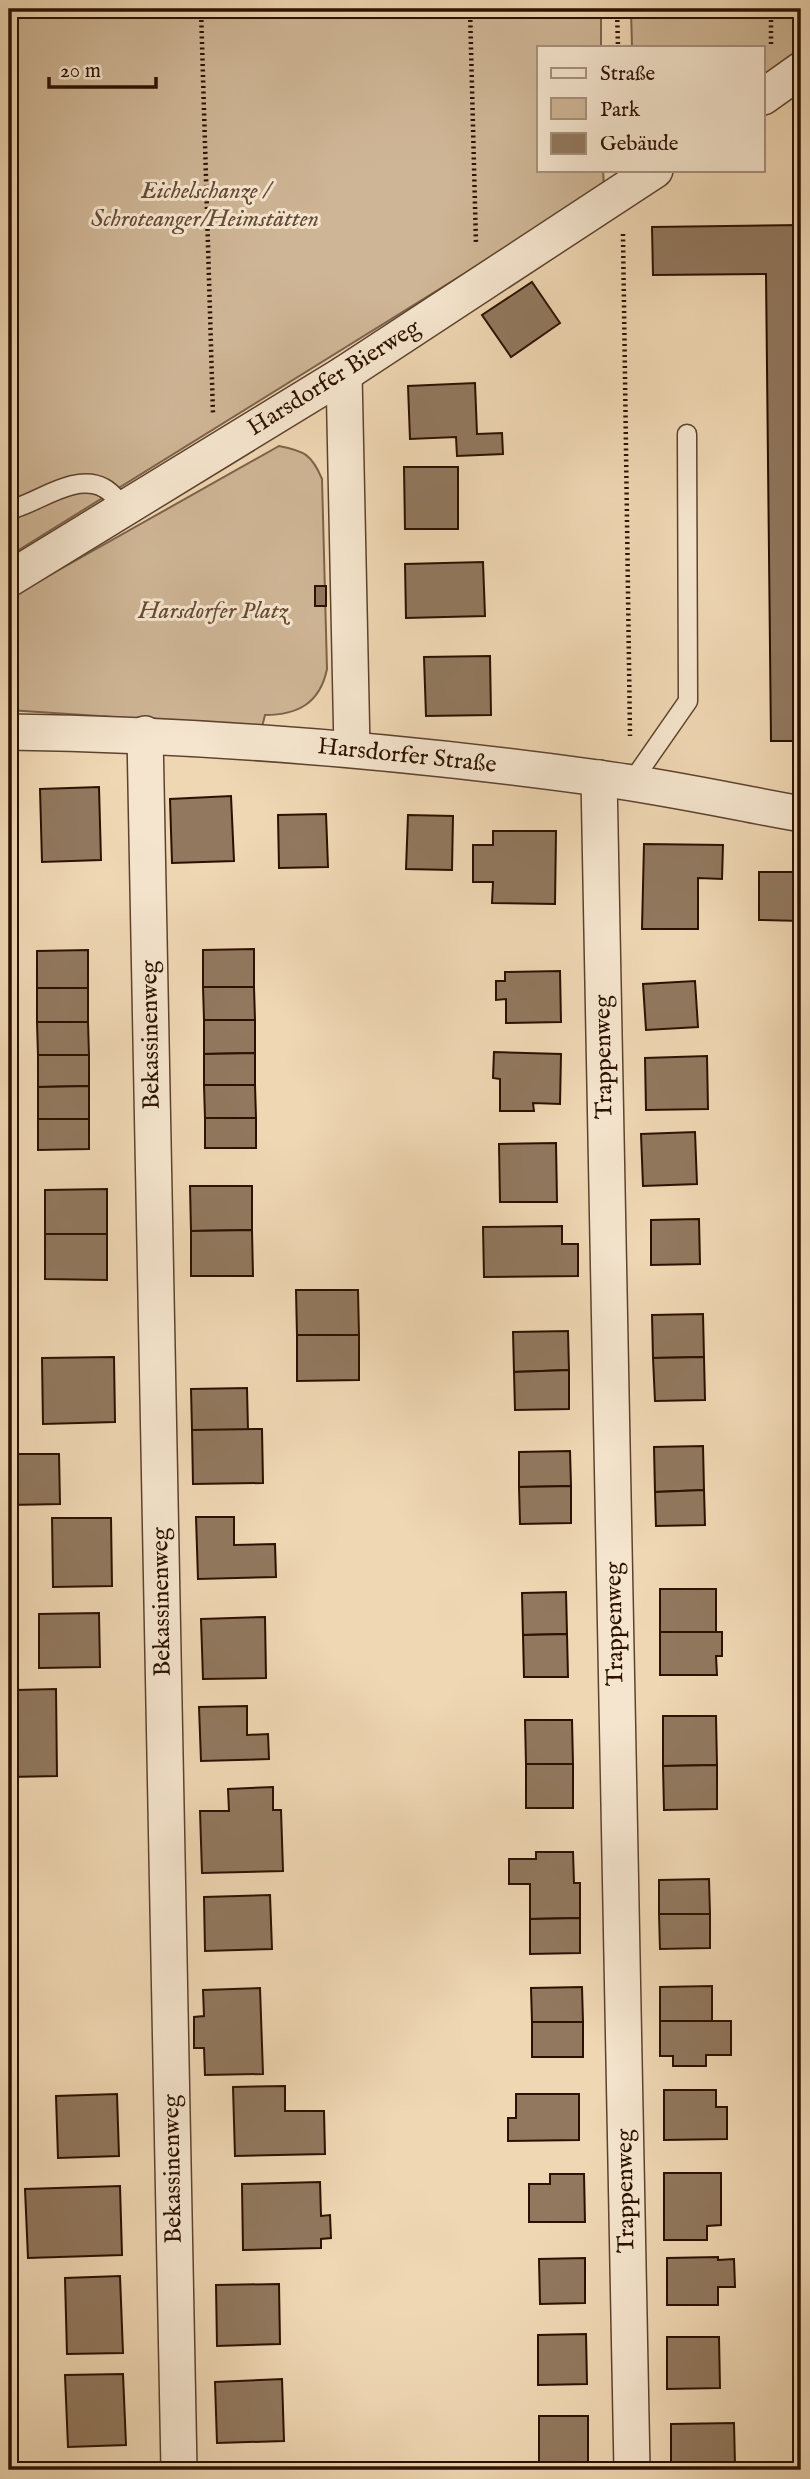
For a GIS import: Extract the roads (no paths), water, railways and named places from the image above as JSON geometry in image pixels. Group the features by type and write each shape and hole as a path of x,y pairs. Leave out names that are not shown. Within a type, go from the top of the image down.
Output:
{"street":[{"path":"764,96 787,64"},
{"name":"Harsdorfer Bierweg","path":"9,579 344,374 652,172"},
{"path":"344,374 352,749"},
{"name":"Harsdorfer Straße","path":"9,732 145,734 352,749 615,781 801,814"},
{"name":"Bekassinenweg","path":"145,734 179,2470"},
{"name":"Trappenweg","path":"615,781 632,2470"}],"lane":[{"path":"615,781 688,701 687,434"},
{"path":"9,510 60,488 85,485 104,488 125,508"}],"park label":[{"name":"Eichelschanze / Schroteanger/Heimstätten","path":"205,205"},
{"name":"Harsdorfer Platz","path":"213,611"}]}
